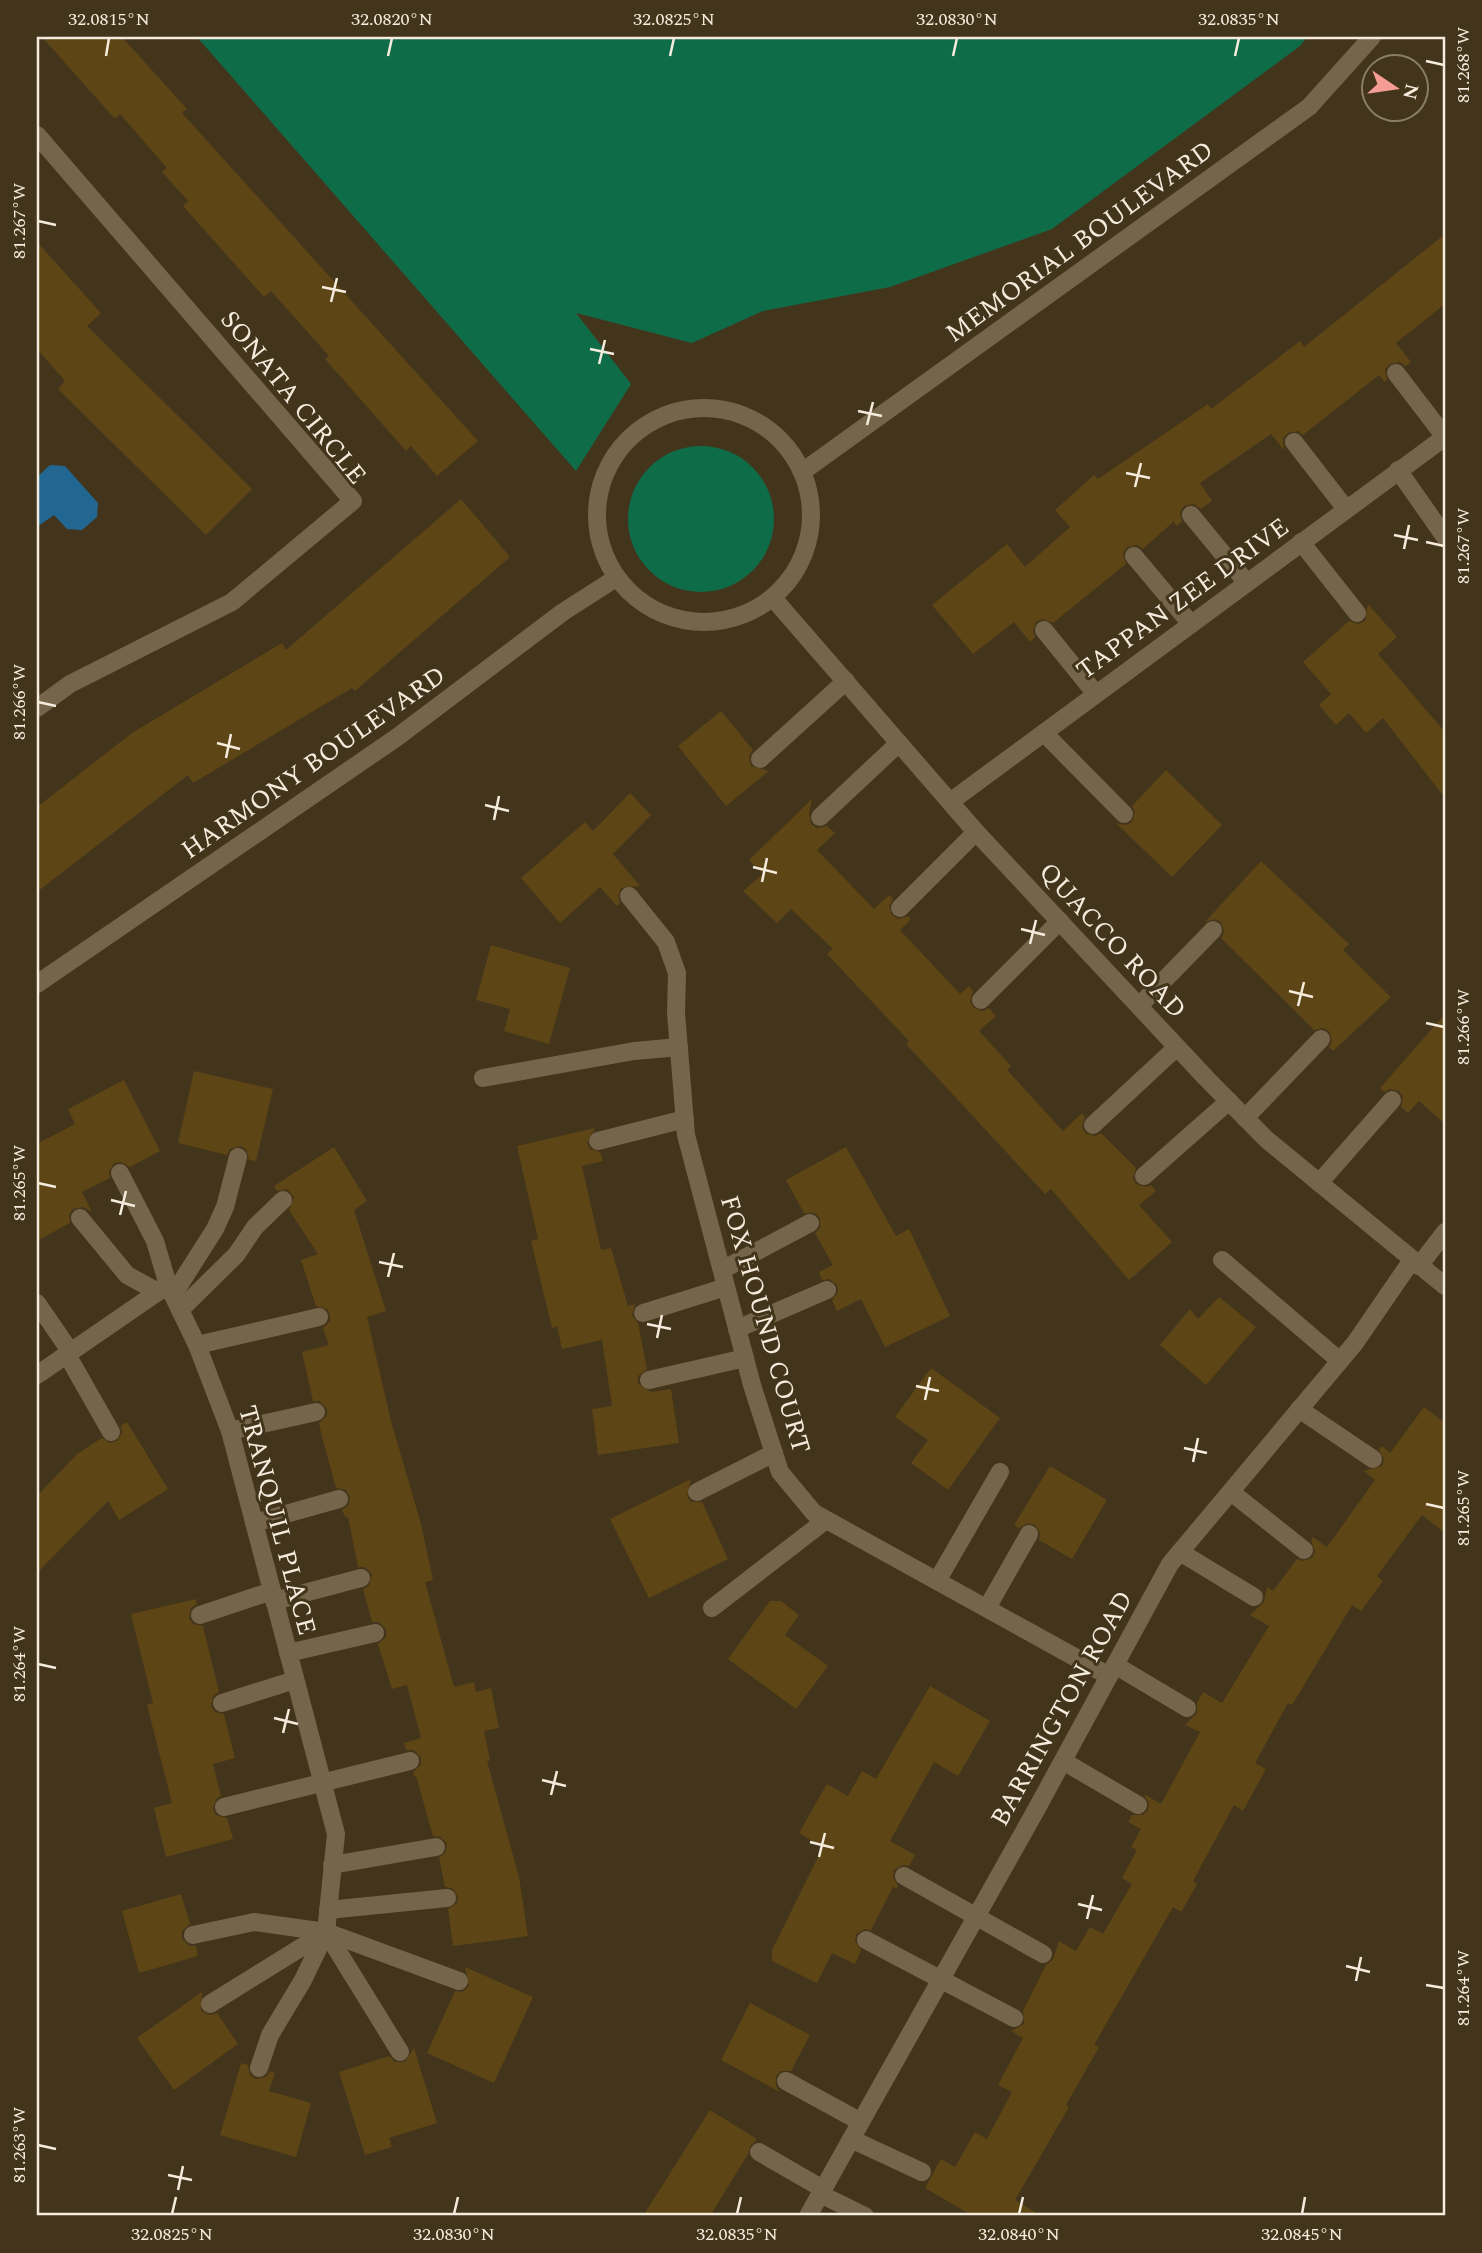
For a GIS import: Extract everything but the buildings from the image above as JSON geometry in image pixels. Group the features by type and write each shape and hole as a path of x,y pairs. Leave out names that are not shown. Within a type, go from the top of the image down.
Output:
{"street":[{"name":"MEMORIAL BOULEVARD","path":"802,472 1309,107 1372,37"},
{"name":"SONATA CIRCLE","path":"37,135 353,501 232,602 69,684 37,708"},
{"path":"1396,373 1445,437"},
{"path":"685,409 720,409 743,416 755,420 783,442 802,472 811,506 808,540 795,572 773,598 743,616 708,623 673,619 641,603 616,579 601,546 596,510 604,475 623,444 651,422 685,409"},
{"name":"TAPPAN ZEE DRIVE","path":"950,802 1445,437"},
{"path":"1294,442 1346,509"},
{"path":"1398,470 1445,537"},
{"path":"1191,516 1247,583"},
{"path":"1301,542 1357,613"},
{"path":"1134,556 1191,624"},
{"name":"HARMONY BOULEVARD","path":"37,985 385,746 563,612 616,579"},
{"name":"QUACCO ROAD","path":"773,598 976,832 1245,1118 1319,1183 1445,1286"},
{"path":"1044,630 1096,694"},
{"path":"760,759 846,681"},
{"path":"1044,733 1124,814"},
{"path":"820,817 899,743"},
{"path":"900,908 976,832"},
{"name":"FOX HOUND COURT","path":"629,896 666,942 677,973 676,1013 685,1119 737,1329 780,1472 814,1513 826,1520 987,1608 1187,1708"},
{"path":"981,1000 1060,921"},
{"path":"1139,1006 1213,930"},
{"path":"1245,1118 1321,1039"},
{"path":"483,1078 634,1051 679,1047"},
{"path":"1093,1125 1177,1047"},
{"path":"1319,1183 1392,1100"},
{"path":"1144,1176 1229,1101"},
{"path":"598,1141 685,1119"},
{"path":"170,1295 215,1229 225,1207 238,1157"},
{"name":"TRANQUIL PLACE","path":"120,1173 155,1241 170,1295 197,1345 230,1431 335,1834 326,1932"},
{"path":"37,1374 68,1352 236,1255 255,1227 283,1200"},
{"path":"80,1218 127,1275 170,1295"},
{"path":"643,1313 724,1278 810,1223"},
{"name":"BARRINGTON ROAD","path":"807,2216 977,1916 1170,1564 1340,1361 1416,1263 1445,1232"},
{"path":"1222,1260 1340,1361"},
{"path":"737,1329 827,1290"},
{"path":"37,1303 68,1352 111,1432"},
{"path":"197,1345 319,1317"},
{"path":"649,1380 745,1358"},
{"path":"1299,1409 1373,1459"},
{"path":"230,1431 316,1412"},
{"path":"697,1492 774,1453"},
{"path":"937,1581 1000,1472"},
{"path":"1231,1492 1304,1549"},
{"path":"254,1523 339,1499"},
{"path":"712,1608 826,1520"},
{"path":"987,1608 1029,1534"},
{"path":"1180,1552 1254,1597"},
{"path":"200,1615 360,1578"},
{"path":"288,1653 375,1633"},
{"path":"222,1703 295,1680"},
{"path":"1063,1761 1138,1805"},
{"path":"224,1807 410,1762"},
{"path":"332,1865 436,1847"},
{"path":"904,1876 1043,1954"},
{"path":"328,1910 447,1898"},
{"path":"193,1935 254,1922 326,1932 459,1981"},
{"path":"210,2004 326,1932"},
{"path":"326,1932 400,2052"},
{"path":"259,2068 270,2035 303,1980 326,1932"},
{"path":"866,1940 1014,2018"},
{"path":"786,2081 861,2122"},
{"path":"851,2139 922,2172"},
{"path":"759,2152 865,2216"}],"green space":[{"path":"197,37 1307,37 1300,46 1052,229 890,287 763,311 692,343 576,313 631,384 576,471"},
{"path":"701,446 729,451 753,467 769,491 774,519 769,547 753,571 729,587 701,592 673,587 649,571 633,547 628,519 633,491 649,467 673,451"}],"water":[{"path":"50,465 65,466 98,503 97,517 82,530 67,529 54,515 37,527 37,477"}]}
